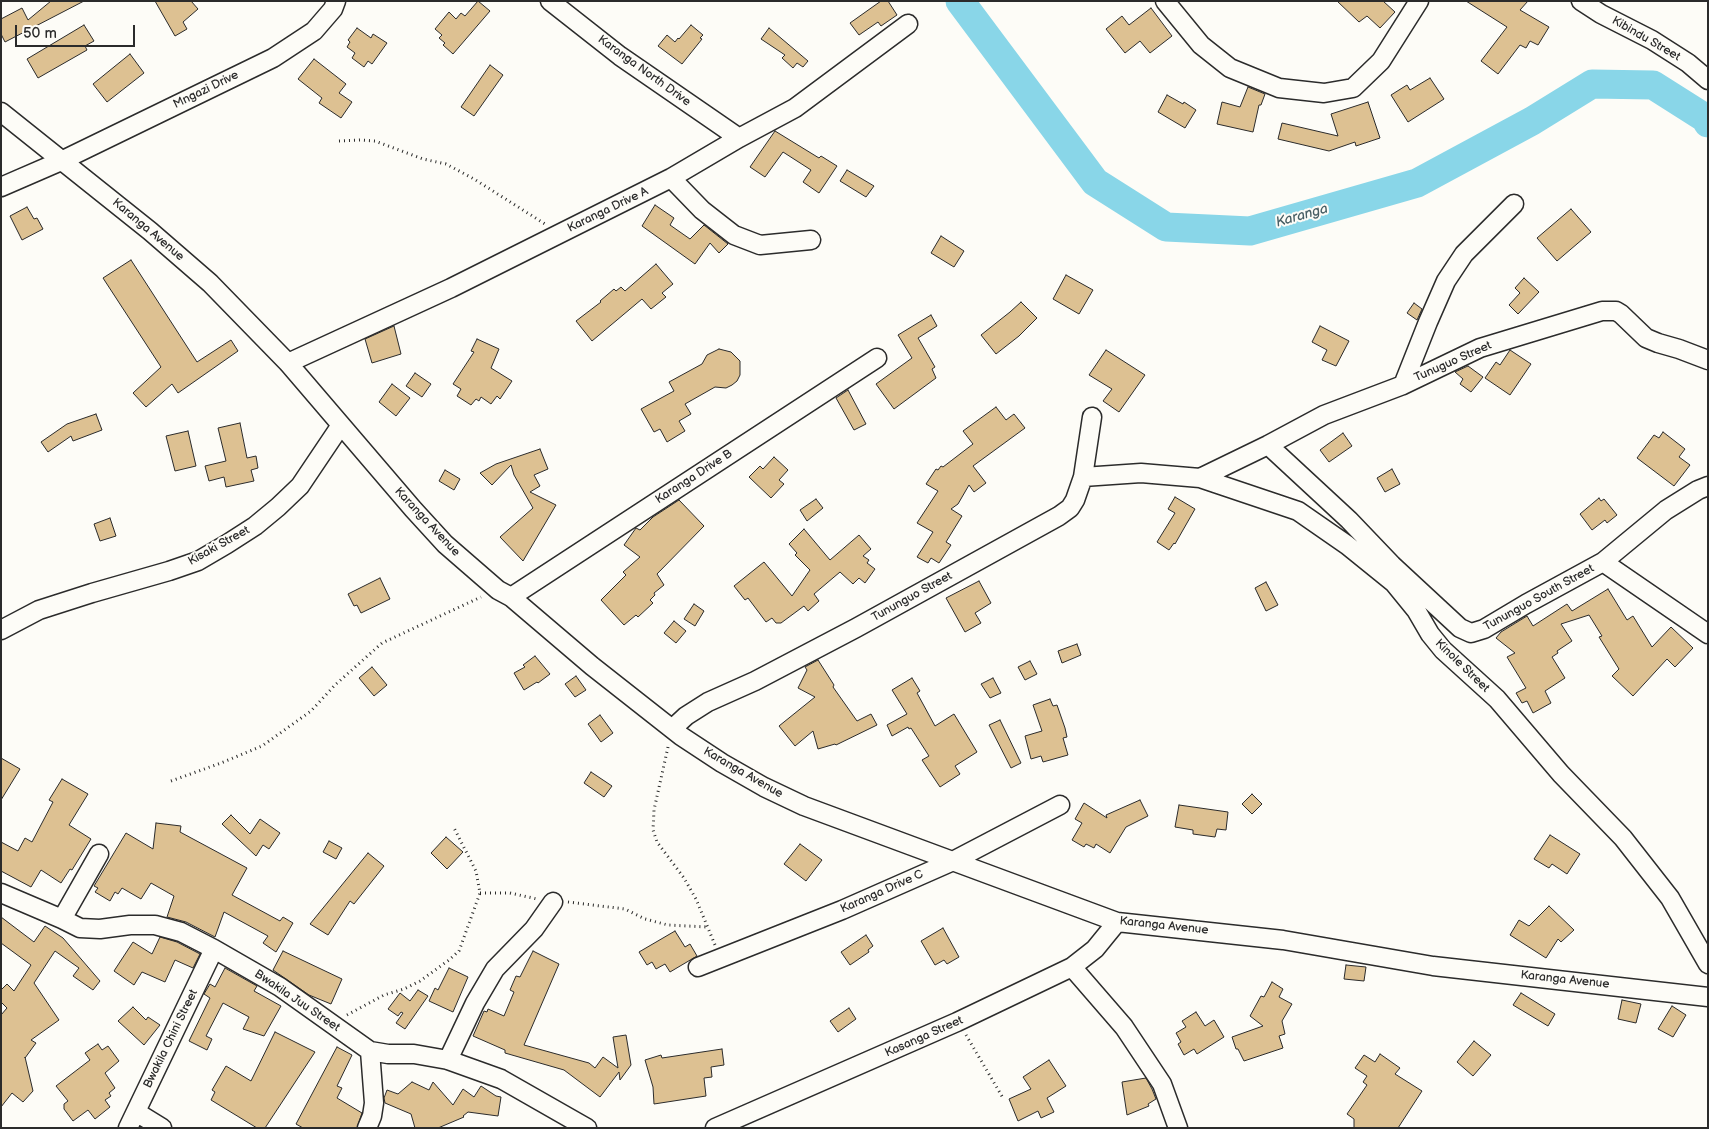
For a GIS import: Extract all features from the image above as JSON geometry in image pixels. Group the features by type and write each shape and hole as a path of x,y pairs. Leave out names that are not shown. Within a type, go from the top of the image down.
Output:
{"street":[{"name":"Mngazi Drive","path":"1,187 61,161 272,58 314,31 333,9 336,1"},
{"name":"Karanga North Drive","path":"550,1 620,56 739,138"},
{"path":"1165,1 1201,45 1230,68 1280,88 1324,93 1353,88 1381,60 1419,1"},
{"name":"Kibindu Street","path":"1581,1 1601,14 1652,40 1688,63 1708,80"},
{"name":"Karanga Drive A","path":"288,363 451,288 671,178 795,108 908,24"},
{"name":"Karanga Avenue","path":"1,112 150,230 210,283 288,363 445,544 592,666 672,729 722,763 796,802 951,862 1117,922 1283,940 1433,966 1708,997"},
{"path":"671,178 702,210 734,235 760,245 811,240"},
{"path":"1403,385 1446,281 1464,254 1514,204"},
{"name":"Tunuguo Street","path":"1200,478 1324,415 1403,385 1480,348 1602,311 1616,311 1621,314 1646,338 1679,348 1708,360"},
{"name":"Karanga Drive B","path":"504,593 877,358"},
{"name":"Tununguo Street","path":"672,729 686,716 708,702 755,681 856,628 1059,516 1070,508 1075,500 1083,477 1092,418"},
{"name":"Kisaki Street","path":"1,630 39,610 92,592 169,572 198,561 212,553 254,526 300,486 341,425"},
{"name":"Tununguo South Street","path":"1268,445 1350,520 1392,565 1460,628 1471,633 1484,629 1603,562 1666,510 1708,486"},
{"name":"Kinole Street","path":"1083,477 1141,473 1200,478 1298,511 1347,545 1394,583 1416,610 1442,650 1497,699 1561,774 1622,838 1670,898 1708,964"},
{"path":"1603,562 1708,634"},
{"name":"Karanga Drive C","path":"698,967 842,910 951,862 1060,805"},
{"path":"62,919 99,854"},
{"name":"Bwakila Juu Street","path":"1,893 80,928 100,929 130,925 155,925 181,932 280,987 370,1051 388,1054 414,1054 448,1060 501,1079 587,1128"},
{"path":"448,1060 475,1003 495,970 534,929 553,902"},
{"name":"Kasanga Street","path":"715,1128 957,1022 1072,967 1095,949 1117,922"},
{"name":"Bwakila Chini Street","path":"128,1128 214,949"},
{"path":"1072,967 1124,1027 1162,1084 1178,1128"},
{"path":"368,1128 374,1103 371,1084 370,1051"},
{"path":"136,1112 162,1128"}],"path":[{"path":"338,141 376,141 423,159 446,164 474,179 560,233"},
{"path":"171,781 262,746 311,711 335,685 382,643 504,593"},
{"path":"672,729 654,810 653,830 657,842 684,878 696,899 707,928 722,958"},
{"path":"331,1024 384,995 420,981 458,951 480,893 476,871 453,826"},
{"path":"480,893 510,893 553,902 576,903 625,910 645,919 668,925 707,928"},
{"path":"957,1022 980,1056 1004,1098"}],"building":[{"path":"51,1 84,1 5,42 1,34 1,19 22,8 28,20"},
{"path":"155,1 191,1 198,9 183,22 187,29 175,36"},
{"path":"478,1 490,11 453,54 443,45 445,43 439,38 442,35 435,29 449,12 456,19 461,13 465,16"},
{"path":"881,1 888,1 897,15 881,26 878,22 859,35 850,23"},
{"path":"1337,1 1383,1 1395,12 1380,28 1367,16 1359,22"},
{"path":"1466,1 1528,1 1520,10 1549,27 1538,45 1530,41 1526,48 1520,45 1498,74 1481,61 1507,27"},
{"path":"1151,8 1172,36 1150,53 1140,41 1125,53 1106,29 1122,16 1129,25"},
{"path":"84,25 94,41 85,46 87,50 38,78 27,59"},
{"path":"691,25 703,35 700,38 702,39 682,64 658,46 667,35 675,42"},
{"path":"357,28 371,38 373,34 387,43 372,64 368,61 364,67 352,58 355,53 347,47 350,42 348,40"},
{"path":"769,28 808,61 803,67 797,63 793,68 782,58 785,55 761,39"},
{"path":"130,54 144,73 107,102 93,84"},
{"path":"314,59 346,84 339,93 352,102 341,118 319,103 322,98 298,79"},
{"path":"490,65 503,75 474,116 461,107"},
{"path":"1430,78 1444,99 1408,122 1391,95 1407,85 1410,90"},
{"path":"1248,87 1265,94 1261,105 1259,105 1253,132 1217,124 1222,102 1240,107"},
{"path":"1167,95 1183,104 1184,102 1196,110 1185,128 1158,112"},
{"path":"1368,102 1380,138 1356,146 1355,142 1329,151 1278,139 1282,123 1338,136 1331,114"},
{"path":"775,131 819,158 821,156 837,166 819,193 803,182 811,170 783,152 765,177 750,167"},
{"path":"847,170 874,186 866,197 840,181"},
{"path":"655,205 674,218 670,225 690,239 704,225 728,244 719,253 710,243 695,264 642,226"},
{"path":"27,207 34,219 37,218 43,229 22,240 10,216"},
{"path":"1571,209 1591,232 1557,261 1537,238"},
{"path":"941,236 964,251 954,267 931,253"},
{"path":"131,260 197,362 231,340 238,351 178,393 172,384 146,407 133,393 161,367 103,278"},
{"path":"656,264 673,284 662,293 666,297 651,309 642,299 592,341 576,321 601,302 614,289 616,291 621,287 625,291"},
{"path":"1066,275 1093,290 1079,314 1053,299"},
{"path":"1524,278 1539,292 1518,314 1509,305 1520,293 1515,288"},
{"path":"1021,302 1037,318 1019,336 996,354 981,335"},
{"path":"1414,303 1422,309 1417,320 1407,313"},
{"path":"931,315 937,326 918,338 935,367 932,369 936,378 894,409 876,384 912,358 898,335"},
{"path":"394,326 401,354 372,363 365,339"},
{"path":"1320,326 1349,341 1336,366 1322,360 1327,350 1312,342"},
{"path":"477,339 499,349 491,368 512,381 500,399 497,396 491,404 481,397 479,401 476,399 471,405 457,396 461,389 453,384 474,352 471,351"},
{"path":"719,349 731,352 740,361 740,375 737,381 726,388 715,387 685,404 691,414 679,421 685,431 667,442 660,429 654,432 641,409 674,391 669,382 702,364 707,355"},
{"path":"1106,350 1145,375 1119,412 1103,401 1112,389 1089,375"},
{"path":"1510,350 1531,364 1510,395 1485,378 1496,362 1500,365"},
{"path":"1468,366 1483,377 1471,392 1460,384 1463,379 1455,372"},
{"path":"415,373 431,384 422,397 406,386"},
{"path":"392,384 410,398 396,416 379,402"},
{"path":"848,390 866,424 854,430 836,398"},
{"path":"996,407 1006,420 1014,414 1025,428 973,466 986,483 974,492 969,485 958,504 951,509 962,516 946,542 951,545 939,563 931,558 928,563 917,557 933,532 917,523 938,491 926,484 936,469 938,470 941,466 943,467 973,444 963,431"},
{"path":"96,414 102,430 73,441 71,436 48,452 41,442 67,424"},
{"path":"240,423 247,458 256,456 258,468 251,470 254,481 226,487 224,477 209,481 205,466 226,461 218,428"},
{"path":"188,431 196,466 175,471 166,436"},
{"path":"1663,432 1685,449 1679,457 1690,465 1674,486 1637,458 1654,435 1659,438"},
{"path":"1343,433 1352,446 1329,462 1320,450"},
{"path":"540,449 548,469 534,475 540,486 530,492 556,505 523,561 500,537 533,508 514,475 511,465 492,485 480,473 496,464"},
{"path":"774,457 788,470 779,480 784,484 771,498 749,477 760,466 763,469"},
{"path":"1392,469 1400,484 1385,492 1377,478"},
{"path":"445,470 460,479 454,490 439,481"},
{"path":"1175,497 1195,509 1175,544 1169,550 1157,542 1175,513 1168,509"},
{"path":"1599,498 1601,501 1604,499 1617,515 1607,523 1605,520 1592,530 1580,514"},
{"path":"816,499 823,508 807,521 800,510"},
{"path":"679,500 704,526 657,574 664,585 654,593 655,595 650,600 653,603 638,617 636,615 624,625 601,600 626,575 623,572 640,557 624,545 636,528 640,530 653,517"},
{"path":"110,518 116,536 100,541 94,524"},
{"path":"804,529 830,560 859,535 871,549 863,556 869,560 867,563 875,569 865,583 859,578 853,584 840,572 814,594 819,601 808,611 804,606 781,623 776,623 772,618 766,622 748,598 745,600 734,586 764,562 792,596 810,570 795,555 797,553 789,544"},
{"path":"380,578 390,599 361,613 357,605 354,606 348,594"},
{"path":"979,581 991,603 975,613 981,623 965,632 946,598"},
{"path":"1266,582 1278,605 1266,611 1255,588"},
{"path":"1608,589 1627,620 1633,616 1652,647 1671,627 1693,648 1675,667 1667,659 1633,696 1612,676 1619,669 1599,637 1602,636 1589,615 1561,624 1572,641 1557,651 1558,653 1552,657 1565,678 1545,691 1551,703 1533,713 1527,701 1522,703 1516,693 1526,688 1507,657 1515,653 1496,638 1501,632 1527,616 1533,626 1567,604 1572,611"},
{"path":"694,604 704,611 695,626 684,619"},
{"path":"674,621 686,631 676,643 664,633"},
{"path":"1077,644 1081,655 1062,663 1058,651"},
{"path":"535,656 550,674 524,690 514,673 525,667 523,665"},
{"path":"818,660 834,685 833,687 857,721 871,714 877,725 836,745 818,749 813,731 795,746 779,726 815,697 798,688 807,670 805,667"},
{"path":"1030,661 1037,674 1025,680 1018,667"},
{"path":"372,667 387,685 374,696 359,678"},
{"path":"576,676 586,690 575,697 565,684"},
{"path":"912,678 920,691 917,693 935,726 954,714 977,752 955,766 960,774 940,787 922,760 929,756 911,728 909,729 908,727 892,736 887,725 907,714 892,690"},
{"path":"993,678 1001,693 990,698 981,684"},
{"path":"1050,699 1053,706 1057,705 1065,728 1067,737 1063,738 1068,755 1043,762 1041,756 1031,759 1025,736 1042,731 1033,705"},
{"path":"600,715 613,733 601,742 588,724"},
{"path":"1000,720 1021,763 1011,768 989,725"},
{"path":"1,758 20,769 1,800"},
{"path":"591,772 612,786 604,797 584,783"},
{"path":"62,779 88,794 69,825 91,839 72,870 70,869 61,883 41,870 31,887 1,871 1,842 18,851 25,838 32,842 53,802 49,800"},
{"path":"1252,794 1262,804 1252,814 1242,804"},
{"path":"1140,800 1148,816 1126,827 1110,853 1096,844 1094,848 1086,844 1084,847 1072,840 1082,823 1075,819 1084,803 1107,818 1106,815"},
{"path":"1179,805 1228,812 1226,830 1217,829 1215,837 1193,834 1193,830 1175,827"},
{"path":"231,815 250,834 260,819 280,833 269,849 263,845 256,856 222,824"},
{"path":"156,823 181,826 180,832 247,868 232,895 280,921 283,917 293,923 276,952 263,943 268,936 224,912 215,937 186,922 167,917 174,896 151,883 141,899 122,888 118,894 115,892 110,901 95,892 98,888 94,886 126,833 153,849"},
{"path":"1550,835 1580,854 1567,874 1552,864 1549,868 1534,859"},
{"path":"446,837 463,852 447,869 431,853"},
{"path":"329,841 342,848 336,859 323,852"},
{"path":"800,844 822,860 806,881 784,864"},
{"path":"368,853 384,866 354,904 350,901 328,935 310,924"},
{"path":"1549,906 1574,930 1561,942 1558,939 1546,958 1510,935 1519,920 1529,926"},
{"path":"1,917 34,942 45,926 63,938 100,981 93,990 73,976 79,968 55,951 34,983 59,1020 31,1040 36,1043 25,1058 33,1091 23,1102 12,1093 1,1107 1,1015 7,1008 1,1002 1,990 7,984 14,991 31,965 1,943"},
{"path":"943,928 959,957 947,964 944,960 935,965 921,941"},
{"path":"675,931 685,947 690,944 697,956 670,972 665,964 656,969 652,962 647,965 639,952"},
{"path":"866,935 873,946 868,950 869,952 850,965 841,952"},
{"path":"160,937 177,942 200,954 193,968 175,960 165,982 142,972 134,985 114,971 133,942 152,954"},
{"path":"283,951 342,979 331,1004 309,995 273,970"},
{"path":"533,951 559,964 524,1045 589,1063 595,1068 603,1057 618,1068 613,1037 626,1035 631,1065 620,1080 619,1072 600,1097 564,1070 505,1053 505,1050 473,1036 484,1011 487,1012 488,1009 504,1016 514,992 510,990 516,976 520,977"},
{"path":"1346,965 1366,967 1364,981 1344,979"},
{"path":"225,968 257,986 254,991 281,1006 264,1036 243,1029 249,1017 223,1003 206,1036 212,1039 207,1050 189,1041 210,998 204,994 210,984 215,987"},
{"path":"449,968 468,977 453,1012 429,1001 435,988 438,990"},
{"path":"1272,982 1283,989 1279,997 1292,1004 1282,1021 1285,1034 1279,1036 1283,1048 1244,1061 1238,1049 1236,1049 1232,1037 1263,1026 1250,1016 1261,996 1264,997"},
{"path":"418,990 428,996 405,1029 396,1023 403,1013 401,1012 398,1016 388,1009 400,993 410,1001"},
{"path":"1521,993 1555,1014 1548,1026 1513,1005"},
{"path":"1622,1000 1641,1004 1636,1023 1618,1019"},
{"path":"1672,1006 1686,1015 1673,1037 1658,1029"},
{"path":"133,1007 146,1020 148,1017 160,1025 144,1045 118,1021"},
{"path":"849,1008 856,1019 838,1032 830,1021"},
{"path":"1196,1012 1205,1026 1214,1020 1224,1037 1197,1054 1194,1049 1184,1055 1178,1044 1181,1042 1176,1033 1186,1027 1182,1021"},
{"path":"275,1032 315,1052 265,1128 257,1128 211,1100 215,1092 212,1090 226,1066 251,1081"},
{"path":"1474,1041 1491,1055 1473,1076 1457,1062"},
{"path":"98,1044 102,1050 108,1046 119,1061 105,1073 115,1088 109,1093 111,1096 105,1100 110,1107 95,1119 88,1110 73,1121 64,1109 64,1104 68,1101 56,1086 90,1060 85,1053"},
{"path":"337,1047 352,1055 337,1086 342,1088 337,1098 362,1113 357,1128 303,1128 296,1124"},
{"path":"722,1049 724,1065 711,1067 712,1077 704,1078 706,1096 654,1104 653,1087 645,1060 661,1055 662,1058"},
{"path":"1380,1054 1400,1068 1395,1074 1422,1091 1398,1128 1354,1128 1354,1119 1347,1114 1367,1085 1363,1082 1367,1076 1355,1068 1364,1055 1375,1062"},
{"path":"1049,1060 1066,1086 1047,1098 1054,1112 1041,1118 1038,1111 1018,1121 1009,1099 1031,1089 1023,1077"},
{"path":"1146,1078 1156,1099 1148,1104 1149,1106 1127,1115 1122,1082"},
{"path":"412,1082 429,1090 433,1082 453,1105 463,1089 474,1097 481,1086 496,1096 501,1097 498,1116 468,1112 464,1117 438,1128 415,1128 411,1114 385,1103 384,1098 387,1090 398,1094"}],"waterway":[{"name":"Karanga","path":"960,1 1095,182 1166,227 1250,231 1417,183 1532,121 1592,84 1653,85 1705,118 1708,123"}]}
